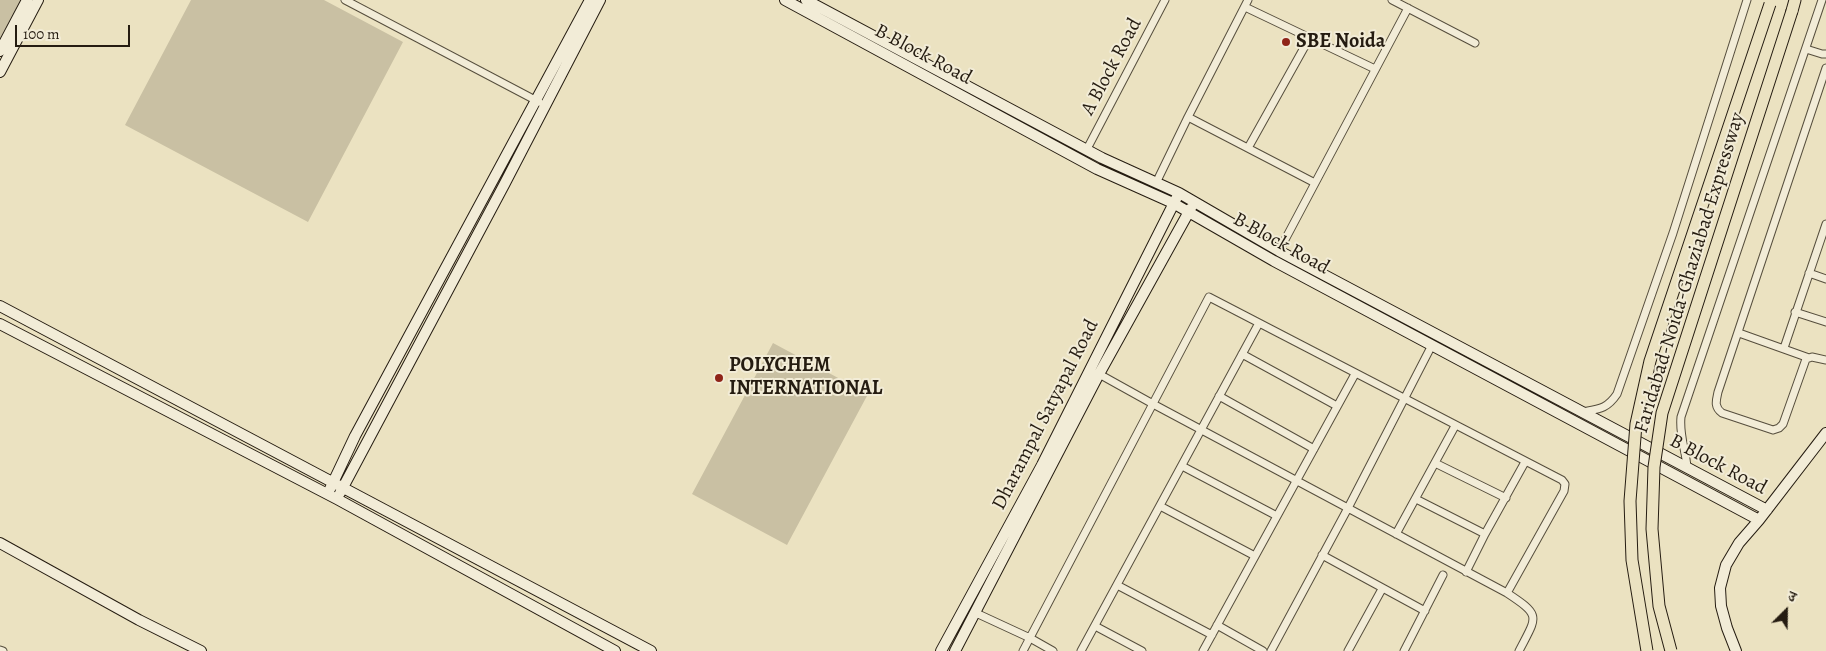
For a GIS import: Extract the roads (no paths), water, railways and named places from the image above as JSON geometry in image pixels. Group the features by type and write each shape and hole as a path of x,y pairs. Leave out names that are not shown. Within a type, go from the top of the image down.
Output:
{"main road":[{"name":"Faridabad-Noida-Ghaziabad Expressway","path":"1671,651 1659,606 1652,529 1654,467 1662,413 1795,0"},
{"name":"Faridabad-Noida-Ghaziabad Expressway","path":"1647,651 1632,560 1630,501 1636,424 1650,361 1771,2"}],"street":[{"path":"0,51 27,0"},
{"path":"0,72 38,0"},
{"path":"345,0 541,103"},
{"path":"541,103 590,0"},
{"path":"332,497 338,486 349,447 378,392 600,0"},
{"name":"B Block Road","path":"785,0 1097,169 1173,203 1274,261 1759,520"},
{"name":"B Block Road","path":"806,0 1087,149 1179,193 1279,251 1767,510"},
{"name":"A Block Road","path":"1087,149 1165,0"},
{"path":"1392,0 1474,43"},
{"path":"1581,412 1602,409 1612,402 1618,394 1673,233 1747,0"},
{"path":"1687,468 1686,451 1680,431 1681,417 1822,0"},
{"path":"1156,183 1246,4 1375,69"},
{"path":"1279,251 1408,8"},
{"path":"1248,148 1310,37"},
{"path":"1806,49 1826,54"},
{"path":"1809,358 1804,363 1783,424 1779,428 1773,430 1722,413 1717,409 1716,403 1826,68"},
{"path":"1188,117 1315,183"},
{"name":"Dharampal Satyapal Road","path":"941,651 1042,465 1179,193"},
{"name":"Dharampal Satyapal Road","path":"955,651 976,614 1099,374 1194,203"},
{"path":"1784,348 1826,224"},
{"path":"1809,273 1826,279"},
{"path":"1024,651 1209,297 1562,480 1565,488 1507,594"},
{"path":"0,306 651,651"},
{"path":"1795,312 1826,322"},
{"path":"1081,651 1259,323"},
{"path":"0,324 332,497 615,651"},
{"path":"1739,333 1809,358 1826,360"},
{"path":"1271,651 1348,508 1432,345"},
{"path":"1242,354 1337,406"},
{"path":"1099,374 1530,608 1533,616 1533,625 1519,651"},
{"path":"1203,651 1355,374"},
{"path":"1219,396 1314,449"},
{"path":"1396,534 1456,426"},
{"path":"1736,651 1721,606 1720,588 1722,576 1731,553 1767,510 1826,433"},
{"path":"1466,572 1525,462"},
{"path":"1435,463 1506,498"},
{"path":"1182,466 1277,516"},
{"path":"1416,499 1485,534"},
{"path":"1160,506 1255,556"},
{"path":"0,543 138,620 201,651"},
{"path":"1322,555 1425,611"},
{"path":"1404,651 1443,575"},
{"path":"1117,585 1212,635"},
{"path":"1348,651 1382,588"},
{"path":"976,614 1030,638 1052,651"},
{"path":"1218,625 1263,651"},
{"path":"1095,626 1142,651"}],"place":[{"name":"SBE Noida","path":"1286,42"},
{"name":"POLYCHEM INTERNATIONAL","path":"719,378"}]}
